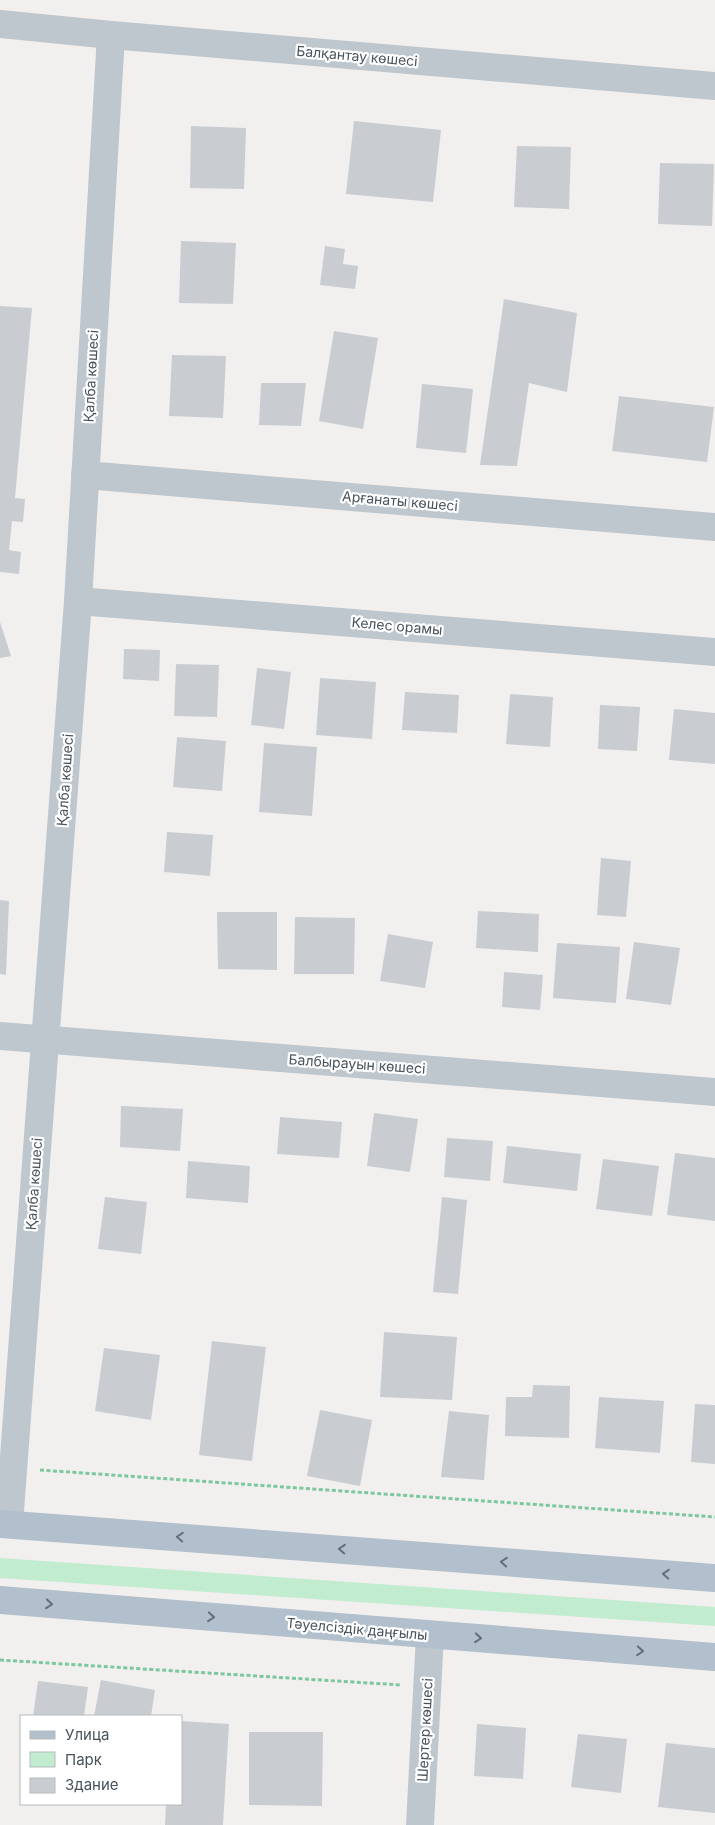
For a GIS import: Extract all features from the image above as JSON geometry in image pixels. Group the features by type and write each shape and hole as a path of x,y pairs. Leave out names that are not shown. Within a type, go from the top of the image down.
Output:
{"main road":[{"path":"5,1524 715,1578"},
{"name":"Тәуелсіздік даңғылы","path":"0,1600 715,1657"}],"street":[{"name":"Балқантау көшесі","path":"0,24 111,36 715,86"},
{"name":"Қалба көшесі","path":"5,1524 13,1468 78,601 111,36"},
{"name":"Арғанаты көшесі","path":"85,475 715,526"},
{"name":"Келес орамы","path":"78,601 715,652"},
{"name":"Балбырауын көшесі","path":"0,1036 715,1092"},
{"name":"Шертер көшесі","path":"420,1825 430,1635"}],"path":[{"path":"13,1468 715,1517"},
{"path":"0,1660 427,1687"}],"green space":[{"path":"0,1558 715,1607 715,1626 0,1578"}],"building":[{"path":"354,121 441,130 433,202 346,194"},
{"path":"191,126 246,128 244,189 190,188"},
{"path":"517,146 571,147 569,209 514,207"},
{"path":"660,163 714,164 712,226 658,224"},
{"path":"181,241 236,243 233,304 179,303"},
{"path":"325,246 345,249 343,264 358,266 355,289 320,285"},
{"path":"504,299 577,313 567,392 529,383 517,466 480,465"},
{"path":"0,306 32,308 15,498 25,499 23,522 12,521 9,550 21,552 19,574 0,572"},
{"path":"334,331 378,338 363,429 319,421"},
{"path":"172,355 226,356 223,418 169,416"},
{"path":"261,383 306,383 301,426 259,425"},
{"path":"422,384 473,389 466,453 416,448"},
{"path":"619,396 714,407 707,462 612,451"},
{"path":"0,622 11,656 0,658"},
{"path":"124,649 160,650 159,681 123,679"},
{"path":"176,664 219,665 217,717 174,716"},
{"path":"257,668 291,672 284,729 251,725"},
{"path":"320,678 376,682 372,739 316,735"},
{"path":"405,692 459,695 457,733 402,730"},
{"path":"510,694 553,697 550,747 506,744"},
{"path":"600,705 640,707 637,751 598,749"},
{"path":"674,709 715,713 715,764 669,760"},
{"path":"177,737 226,741 222,791 173,787"},
{"path":"264,743 317,747 312,816 259,812"},
{"path":"167,832 213,835 210,876 164,872"},
{"path":"601,858 631,861 626,917 597,915"},
{"path":"0,900 9,901 6,975 0,974"},
{"path":"478,911 539,914 538,952 476,948"},
{"path":"217,912 277,912 277,970 218,969"},
{"path":"295,917 355,918 354,974 294,974"},
{"path":"388,934 433,942 425,988 380,981"},
{"path":"634,942 680,948 671,1005 626,999"},
{"path":"557,943 620,947 616,1003 553,998"},
{"path":"504,972 543,975 540,1010 502,1007"},
{"path":"121,1106 183,1109 180,1151 120,1147"},
{"path":"374,1113 418,1119 410,1172 367,1166"},
{"path":"280,1117 342,1122 339,1158 277,1154"},
{"path":"447,1138 493,1141 490,1181 444,1177"},
{"path":"507,1146 581,1154 577,1191 503,1183"},
{"path":"675,1153 715,1158 715,1221 667,1215"},
{"path":"603,1159 659,1166 652,1216 596,1209"},
{"path":"188,1161 250,1166 248,1203 186,1198"},
{"path":"105,1197 147,1202 141,1254 98,1249"},
{"path":"442,1197 467,1200 458,1294 433,1292"},
{"path":"384,1332 457,1337 452,1400 380,1397"},
{"path":"212,1341 266,1347 252,1461 199,1455"},
{"path":"104,1348 160,1355 151,1420 95,1411"},
{"path":"533,1385 570,1386 569,1438 505,1436 506,1397 532,1397"},
{"path":"599,1397 664,1401 660,1453 595,1448"},
{"path":"695,1404 715,1405 715,1464 691,1462"},
{"path":"320,1410 372,1420 360,1486 307,1476"},
{"path":"449,1411 489,1415 484,1480 441,1477"},
{"path":"101,1680 155,1690 151,1715 94,1715"},
{"path":"38,1681 88,1687 84,1715 33,1715"},
{"path":"182,1721 229,1724 223,1825 165,1825 166,1805 182,1805"},
{"path":"477,1724 526,1728 523,1779 474,1776"},
{"path":"249,1732 323,1732 322,1806 249,1805"},
{"path":"578,1734 627,1739 621,1793 571,1787"},
{"path":"666,1743 715,1748 715,1813 658,1807"}]}
